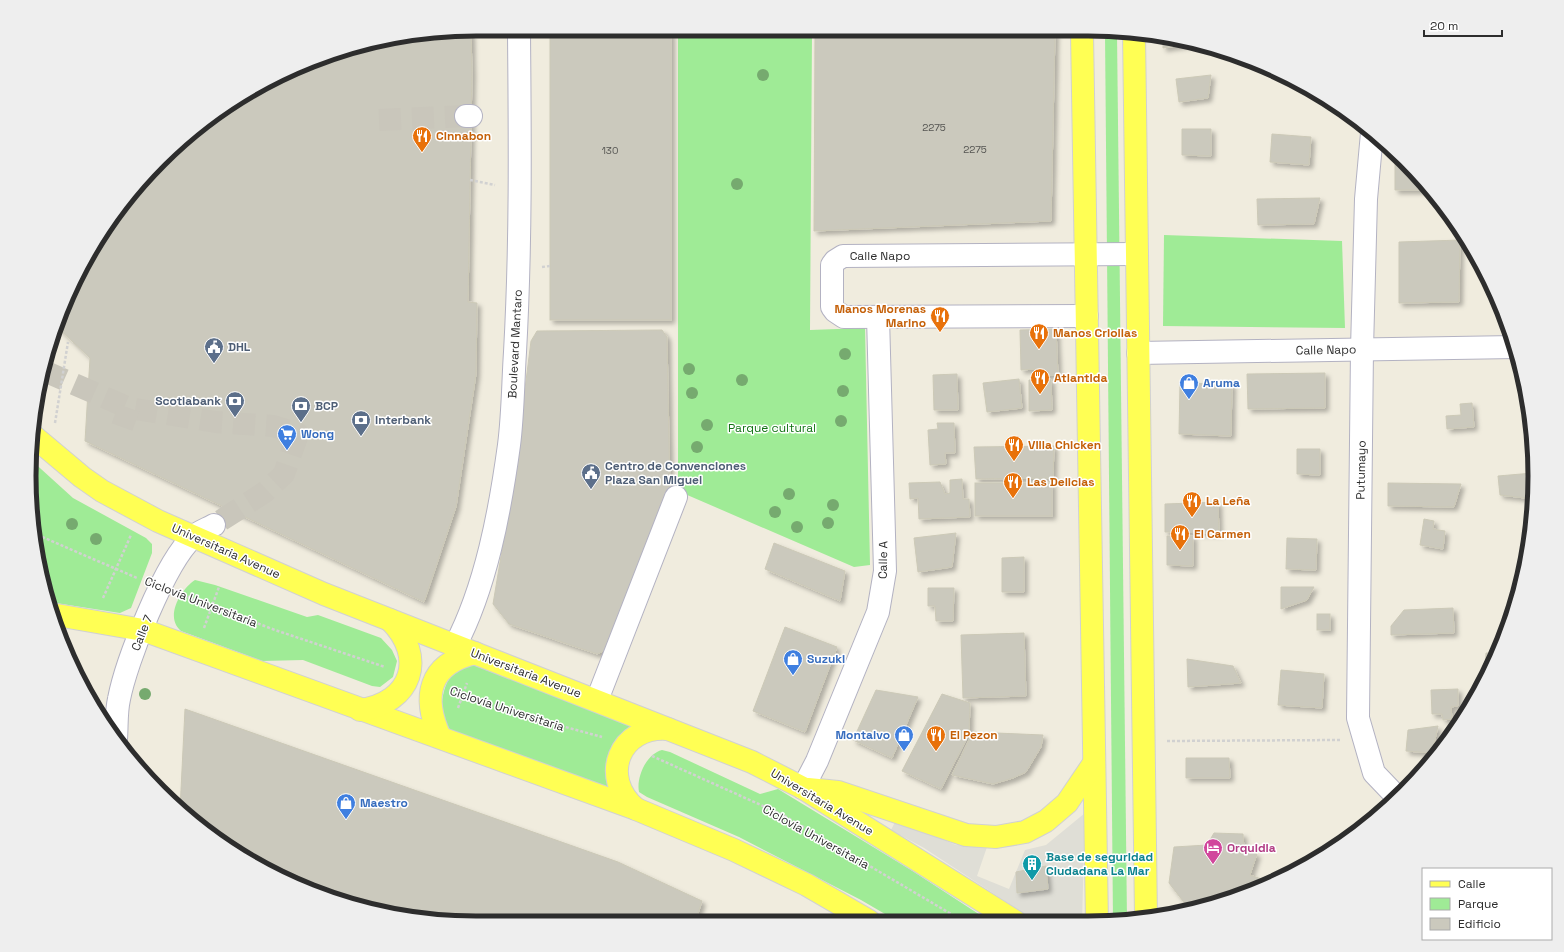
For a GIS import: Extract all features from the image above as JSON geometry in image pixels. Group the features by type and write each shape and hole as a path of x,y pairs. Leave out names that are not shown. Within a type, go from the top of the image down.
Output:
{"main road":[{"path":"1082,36 1097,916"},
{"path":"1134,39 1146,912"},
{"name":"Universitaria Avenue","path":"38,440 67,466 102,491 158,521 324,594 752,762 803,788 1006,916"},
{"path":"58,615 143,630 636,809 734,850 807,885 860,916"},
{"path":"360,710 376,708 390,701 402,690 409,675 411,660 408,644 401,631 390,620"},
{"path":"443,738 432,719 429,702 432,684 439,672 449,663 469,651"},
{"path":"636,809 623,796 617,778 618,760 627,744 633,737 650,729 669,729"},
{"path":"803,788 838,792 966,835 996,837 1025,832 1046,820 1067,803 1094,763"}],"street":[{"name":"Boulevard Mantaro","path":"469,651 462,633 488,559 509,444 517,308 520,190 519,36"},
{"name":"Putumayo","path":"1371,140 1366,199 1362,349 1358,718 1374,773 1393,793"},
{"name":"Calle Napo","path":"1087,316 844,317 835,311 831,302 831,271 832,266 839,258 843,256 1137,254"},
{"name":"Calle A","path":"803,788 817,761 878,612 885,571 878,317"},
{"name":"Calle Napo","path":"1138,353 1509,347"},
{"path":"597,700 676,497"},
{"path":"193,536 214,525"},
{"name":"Calle 7","path":"117,729 118,700 129,664 160,587 176,560 193,536"}],"path":[{"path":"55,426 68,342"},
{"path":"101,603 133,531"},
{"name":"Ciclovía Universitaria","path":"40,536 160,587 275,630 409,675"},
{"path":"202,632 219,586"},
{"path":"443,738 462,695 469,651"},
{"name":"Ciclovía Universitaria","path":"432,684 529,717 627,744 782,815 954,916"},
{"path":"1144,741 1364,739"}],"green space":[{"name":"Parque cultural","path":"678,36 812,36 810,330 865,328 870,565 854,567 678,491"},
{"path":"1105,37 1117,37 1127,914 1113,915"},
{"path":"1164,235 1342,241 1345,328 1163,326"},
{"path":"36,465 73,498 146,538 152,544 152,553 131,608 120,613 55,603 44,562 40,533 37,505"},
{"path":"195,580 215,585 307,617 318,615 381,638 392,650 397,661 393,677 380,687 372,686 303,660 262,661 181,631 176,625 174,611 180,596"},
{"path":"473,665 626,722 631,726 627,736 607,764 606,776 608,792 448,731 441,723 443,695 446,686 455,672 463,667"},
{"path":"662,750 670,752 760,794 778,789 911,870 982,916 888,916 861,900 739,837 647,797 639,792 639,780 643,767 656,752"}],"shaded area":[{"path":"1085,813 1082,916 1028,916 924,848 891,830 896,820 956,845 987,847 977,876 1009,889 1025,850 1046,845"}],"building":[{"path":"471,36 472,73 468,302 477,303 476,374 456,507 424,602 85,441 90,358 61,330 81,281 110,232 127,208 145,186 186,145 208,127 256,95 281,81 308,69 335,59 390,44 447,37"},
{"path":"550,36 671,36 671,320 550,320"},
{"path":"815,36 1055,36 1051,221 814,231"},
{"path":"1163,42 1180,45 1163,48"},
{"path":"1211,75 1208,98 1179,102 1176,79"},
{"path":"1182,129 1211,129 1211,156 1182,155"},
{"path":"1272,134 1311,137 1309,165 1270,162"},
{"path":"1395,162 1396,162 1422,190 1395,190"},
{"path":"1320,198 1314,224 1258,225 1257,199"},
{"path":"1459,240 1459,302 1399,303 1399,242"},
{"name":"Manos Criollas","path":"1056,329 1058,375 1036,376 1036,369 1021,370 1020,330"},
{"name":"Centro de Convenciones Plaza San Miguel","path":"662,330 667,337 670,494 610,648 597,654 509,624 493,604 513,485 531,341 537,331"},
{"path":"1325,373 1325,408 1248,409 1247,374"},
{"path":"957,374 958,410 934,410 933,375"},
{"path":"1019,379 1022,408 987,412 983,383"},
{"name":"Atlantida","path":"1051,379 1052,410 1029,411 1029,380"},
{"path":"1180,383 1232,384 1231,436 1179,434"},
{"path":"1472,403 1474,427 1447,429 1446,416 1461,415 1460,404"},
{"path":"937,423 954,423 955,453 945,453 946,464 930,465 928,430 938,429"},
{"name":"Villa Chicken","path":"1054,446 1053,478 976,479 974,447"},
{"path":"1297,449 1320,449 1320,475 1297,474"},
{"path":"1528,473 1528,490 1525,498 1500,495 1498,476"},
{"path":"962,479 963,499 969,499 970,517 919,519 918,498 910,499 909,483 940,482 945,494 950,493 950,480"},
{"name":"Las Delicias","path":"975,483 1052,483 1052,516 975,516"},
{"path":"1388,483 1461,484 1454,507 1388,506"},
{"name":"La Leña","path":"1218,502 1219,533 1165,532 1165,504"},
{"path":"1424,519 1434,521 1433,529 1445,531 1443,549 1420,545"},
{"path":"956,533 952,567 918,572 914,538"},
{"name":"El Carmen","path":"1167,536 1193,536 1193,566 1167,565"},
{"path":"1287,538 1317,539 1316,570 1286,569"},
{"path":"774,543 845,571 840,601 765,569"},
{"path":"1024,557 1024,592 1002,592 1002,558"},
{"path":"1281,587 1314,587 1307,600 1281,609"},
{"path":"928,588 954,588 953,621 936,621 935,606 928,606"},
{"path":"1453,608 1454,633 1391,635 1391,626 1404,610"},
{"path":"1317,614 1330,614 1330,630 1317,630"},
{"path":"785,627 837,647 805,732 753,711"},
{"path":"1024,633 1026,696 963,698 961,635"},
{"path":"1486,653 1491,653 1485,666"},
{"path":"1187,659 1233,666 1241,683 1188,687"},
{"path":"1281,670 1324,674 1322,708 1278,705"},
{"path":"1458,689 1458,706 1451,707 1452,719 1443,720 1442,714 1432,714 1431,690"},
{"path":"876,690 918,697 892,758 853,740"},
{"name":"El Pezon","path":"942,694 970,703 969,734 941,789 902,771"},
{"name":"Maestro","path":"185,709 618,862 702,901 697,916 476,916 447,915 390,908 335,893 281,871 232,842 208,825 180,802"},
{"path":"1438,726 1433,749 1430,753 1406,751 1408,730"},
{"path":"973,732 1043,735 1041,747 1026,772 993,784 952,775"},
{"path":"1186,758 1229,758 1230,778 1186,778"},
{"name":"Orquidia","path":"1214,833 1243,834 1244,850 1257,854 1250,875 1263,880 1229,893 1186,905 1169,883 1174,847 1207,845"},
{"name":"Base de seguridad Ciudadana La Mar","path":"1046,866 1048,889 1017,893 1016,872"}],"tunnel":[{"path":"379,120 466,116"},
{"path":"48,373 129,408 216,422 273,426 298,434 284,474 265,492 214,525"},
{"path":"122,427 129,408"}],"place":[{"name":"Cinnabon","path":"422,153"},
{"name":"Manos Morenas Marino","path":"940,333"},
{"name":"Manos Criollas","path":"1039,350"},
{"name":"DHL","path":"214,364"},
{"name":"Atlantida","path":"1040,395"},
{"name":"Aruma","path":"1189,400"},
{"name":"Scotiabank","path":"235,418"},
{"name":"BCP","path":"301,423"},
{"name":"Interbank","path":"361,437"},
{"name":"Wong","path":"287,451"},
{"name":"Villa Chicken","path":"1014,462"},
{"name":"Centro de Convenciones Plaza San Miguel","path":"591,490"},
{"name":"Las Delicias","path":"1013,499"},
{"name":"La Leña","path":"1192,518"},
{"name":"El Carmen","path":"1180,551"},
{"name":"Suzuki","path":"793,676"},
{"name":"Montalvo","path":"904,752"},
{"name":"El Pezon","path":"936,752"},
{"name":"Maestro","path":"346,820"},
{"name":"Orquidia","path":"1213,865"},
{"name":"Base de seguridad Ciudadana La Mar","path":"1032,881"}]}
